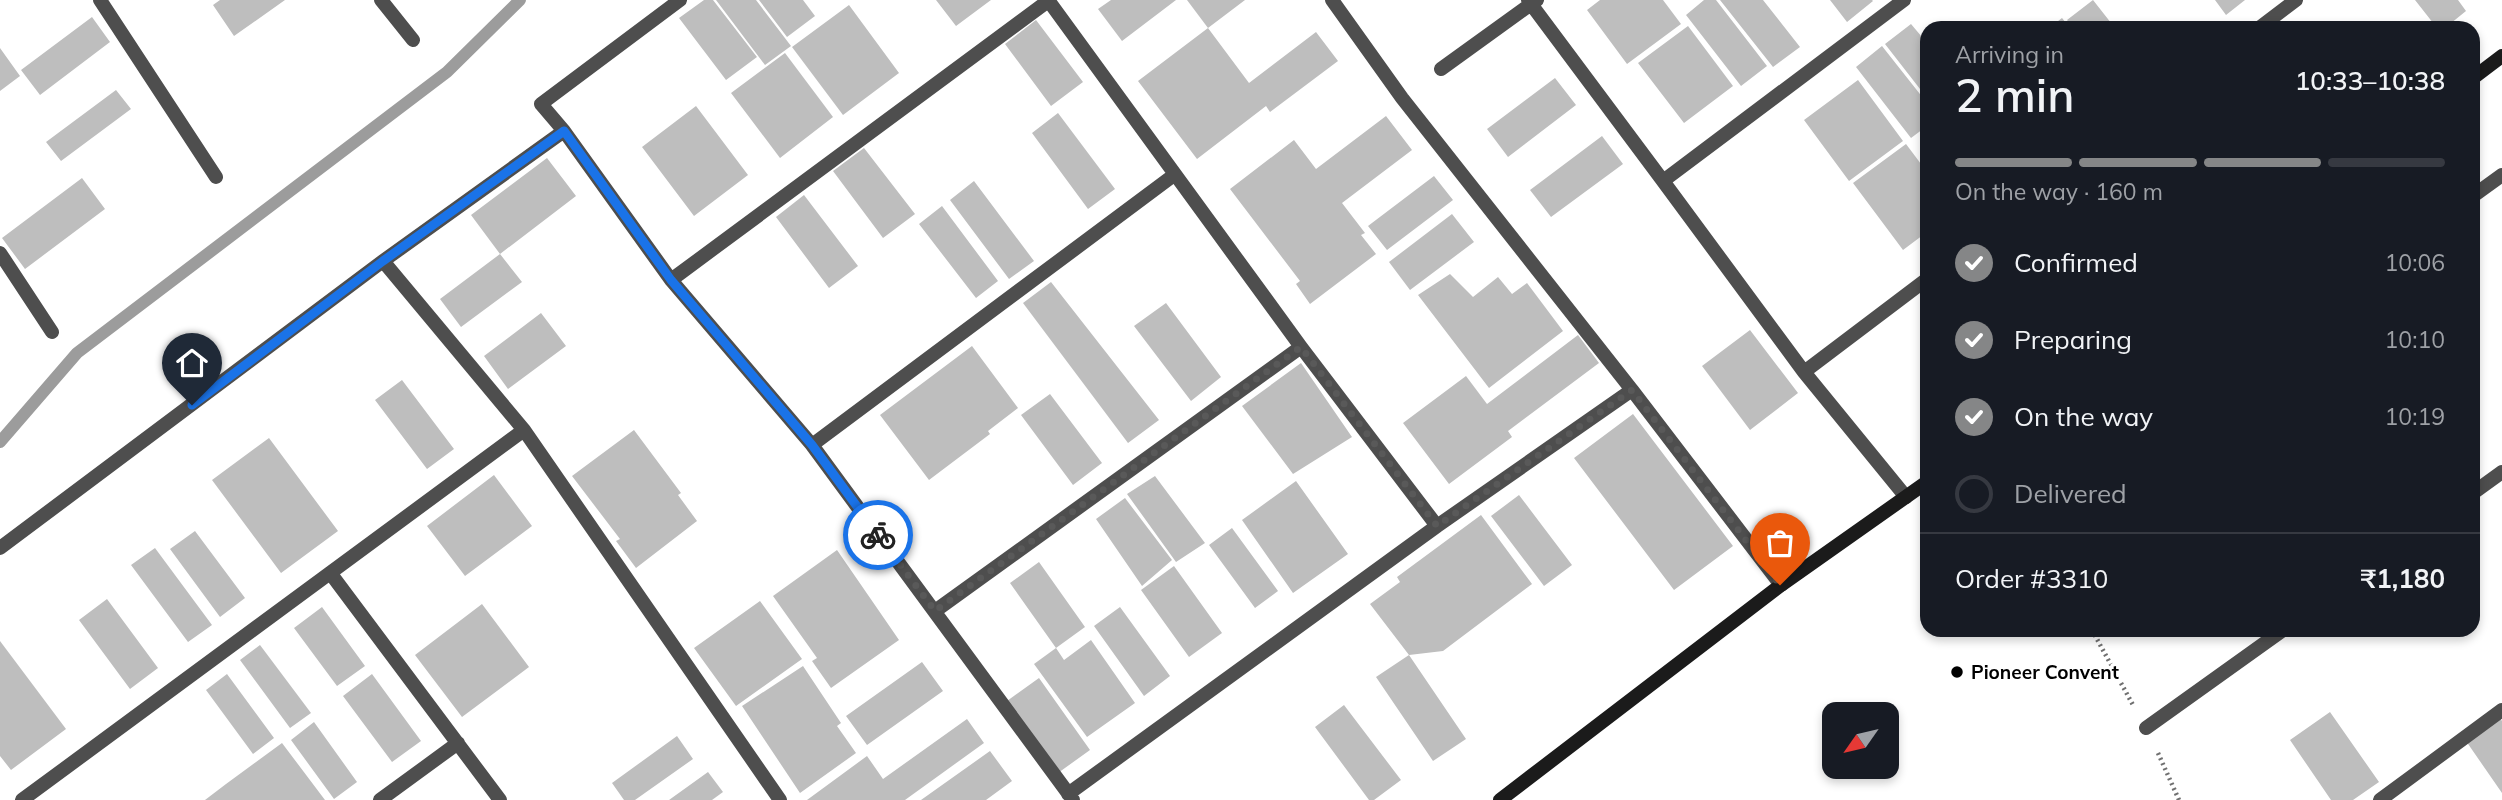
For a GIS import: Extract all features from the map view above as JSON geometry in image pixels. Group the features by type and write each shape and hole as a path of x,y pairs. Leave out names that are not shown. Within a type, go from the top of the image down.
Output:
{"street":[{"path":"100,0 216,177"},
{"path":"381,0 413,40"},
{"path":"680,0 541,104 564,131 671,280 812,445 1071,797 1437,526 1632,390"},
{"path":"1332,0 1402,98 1632,390 1780,585"},
{"path":"1663,181 1904,0"},
{"path":"2268,21 2296,0"},
{"path":"671,280 1048,1 1301,347 1437,526"},
{"path":"1441,69 1532,1 1804,372 1906,497"},
{"path":"2480,73 2502,56"},
{"path":"0,548 383,261 564,131"},
{"path":"812,445 1174,174"},
{"path":"2480,192 2502,175"},
{"path":"0,253 51,332"},
{"path":"383,261 524,430 780,800"},
{"path":"1804,372 1920,284"},
{"path":"935,611 1301,347"},
{"path":"22,800 524,430"},
{"path":"2480,488 2502,472"},
{"path":"1500,800 1780,585 1920,487"},
{"path":"331,574 500,800"},
{"path":"2146,728 2273,637"},
{"path":"2380,800 2502,710"},
{"path":"380,800 458,743"}],"path":[{"path":"2096,637 2146,728 2179,800"}],"building":[{"path":"220,0 285,0 234,36 213,5"},
{"path":"704,0 713,0 757,57 726,80 679,18"},
{"path":"716,0 756,0 791,46 765,65"},
{"path":"759,0 803,0 815,16 787,37"},
{"path":"936,0 991,0 956,26"},
{"path":"1111,0 1176,0 1122,41 1098,9"},
{"path":"1187,0 1245,0 1208,28"},
{"path":"1600,0 1663,0 1681,24 1627,64 1587,10"},
{"path":"1704,0 1716,0 1767,66 1741,86 1686,15"},
{"path":"1720,0 1763,0 1800,47 1773,67"},
{"path":"1830,0 1872,0 1873,1 1847,22"},
{"path":"2093,0 2110,21 2068,21"},
{"path":"2215,0 2245,0 2226,15"},
{"path":"2415,0 2458,0 2466,11 2454,21 2432,21"},
{"path":"849,5 899,73 843,115 792,47"},
{"path":"92,17 110,42 40,95 21,70"},
{"path":"1036,20 1083,82 1051,106 1005,44"},
{"path":"1911,24 1920,35 1920,89 1885,44"},
{"path":"1688,26 1733,86 1684,123 1638,63"},
{"path":"1208,28 1249,83 1316,32 1338,61 1270,112 1266,106 1197,159 1138,81"},
{"path":"1882,46 1920,94 1920,131 1911,138 1856,67"},
{"path":"0,48 20,76 0,91"},
{"path":"785,53 833,117 780,158 731,93"},
{"path":"1555,78 1576,105 1508,157 1487,129"},
{"path":"1858,80 1903,141 1849,181 1804,120"},
{"path":"116,90 131,109 61,161 46,142"},
{"path":"696,106 748,175 694,216 642,147"},
{"path":"1058,113 1115,189 1088,209 1032,133"},
{"path":"1386,116 1412,150 1342,203 1365,233 1361,235 1376,254 1310,304 1296,284 1300,281 1230,189 1294,140 1316,169"},
{"path":"1602,136 1623,164 1551,217 1530,190"},
{"path":"1906,144 1920,163 1920,237 1903,250 1853,183"},
{"path":"864,148 915,214 883,238 833,171"},
{"path":"547,158 576,196 500,254 471,215"},
{"path":"1434,176 1453,200 1387,250 1368,226"},
{"path":"82,178 105,209 25,269 2,238"},
{"path":"974,181 1034,261 1009,279 950,200"},
{"path":"804,195 858,266 829,288 776,217"},
{"path":"942,206 998,281 976,298 919,224"},
{"path":"1452,214 1474,242 1410,290 1389,262"},
{"path":"500,254 522,282 461,327 440,299"},
{"path":"1450,274 1473,297 1498,277 1512,294 1527,283 1563,331 1489,388 1418,295"},
{"path":"1051,282 1159,420 1128,443 1023,303"},
{"path":"1166,303 1221,377 1191,401 1134,326"},
{"path":"541,313 566,346 508,389 484,356"},
{"path":"1750,330 1798,393 1750,430 1702,366"},
{"path":"1578,335 1599,363 1508,431 1512,437 1449,484 1403,423 1466,376 1487,404"},
{"path":"972,346 1018,408 988,431 990,434 929,480 880,415"},
{"path":"1301,363 1352,437 1293,474 1242,406"},
{"path":"402,380 454,449 427,469 375,400"},
{"path":"1050,394 1102,463 1073,485 1021,415"},
{"path":"1633,414 1733,546 1674,590 1574,458"},
{"path":"634,430 681,493 678,495 697,521 636,568 616,541 620,539 572,476"},
{"path":"269,438 338,531 281,573 212,480"},
{"path":"494,475 532,526 465,576 427,526"},
{"path":"1155,476 1205,543 1176,562 1127,494"},
{"path":"1296,481 1348,554 1293,593 1242,520"},
{"path":"1519,495 1572,565 1544,586 1491,516"},
{"path":"1125,498 1172,560 1142,586 1096,519"},
{"path":"1481,515 1532,584 1443,651 1409,655 1370,604 1400,582 1397,577"},
{"path":"1232,528 1278,591 1255,608 1209,545"},
{"path":"195,531 245,598 220,617 170,549"},
{"path":"155,548 212,625 188,642 131,565"},
{"path":"837,550 899,640 831,688 812,661 817,658 773,596"},
{"path":"1039,562 1085,627 1056,648 1010,583"},
{"path":"1174,566 1222,633 1189,657 1141,590"},
{"path":"107,599 158,668 130,689 79,620"},
{"path":"760,601 802,659 736,706 694,648"},
{"path":"482,604 529,667 462,717 415,655"},
{"path":"322,607 365,666 337,686 294,628"},
{"path":"1120,607 1170,676 1144,696 1094,626"},
{"path":"1091,640 1135,703 1087,737 1034,664 1056,648 1064,660"},
{"path":"0,641 66,729 11,770 0,756"},
{"path":"260,645 311,713 290,728 240,660"},
{"path":"1409,655 1466,739 1433,761 1376,677"},
{"path":"922,662 943,691 867,745 846,716"},
{"path":"803,666 841,723 837,726 856,753 800,793 742,706"},
{"path":"227,674 274,738 253,754 206,690"},
{"path":"372,674 421,741 392,762 343,696"},
{"path":"1039,678 1090,750 1058,773 1007,701"},
{"path":"1344,705 1401,780 1374,800 1369,800 1315,727"},
{"path":"2330,712 2379,782 2353,800 2331,800 2290,740"},
{"path":"2500,718 2502,721 2502,793 2466,741"},
{"path":"967,719 984,743 905,800 807,800 867,756 883,779"},
{"path":"314,722 357,782 334,799 291,740"},
{"path":"677,736 693,759 635,800 624,800 612,783"},
{"path":"282,743 325,800 205,800 226,784"},
{"path":"990,751 1012,781 986,800 921,800"},
{"path":"708,772 723,792 712,800 669,800"}],"waterway":[{"path":"0,442 77,353 447,72 520,0"}],"way so far":[{"path":"878,535 935,611 1301,347 1437,526 1632,390 1780,585"}],"place":[{"name":"Pioneer Convent","path":"1957,672"}],"route":[{"path":"192,405 383,261 564,131 671,280 812,445 878,535"}]}
